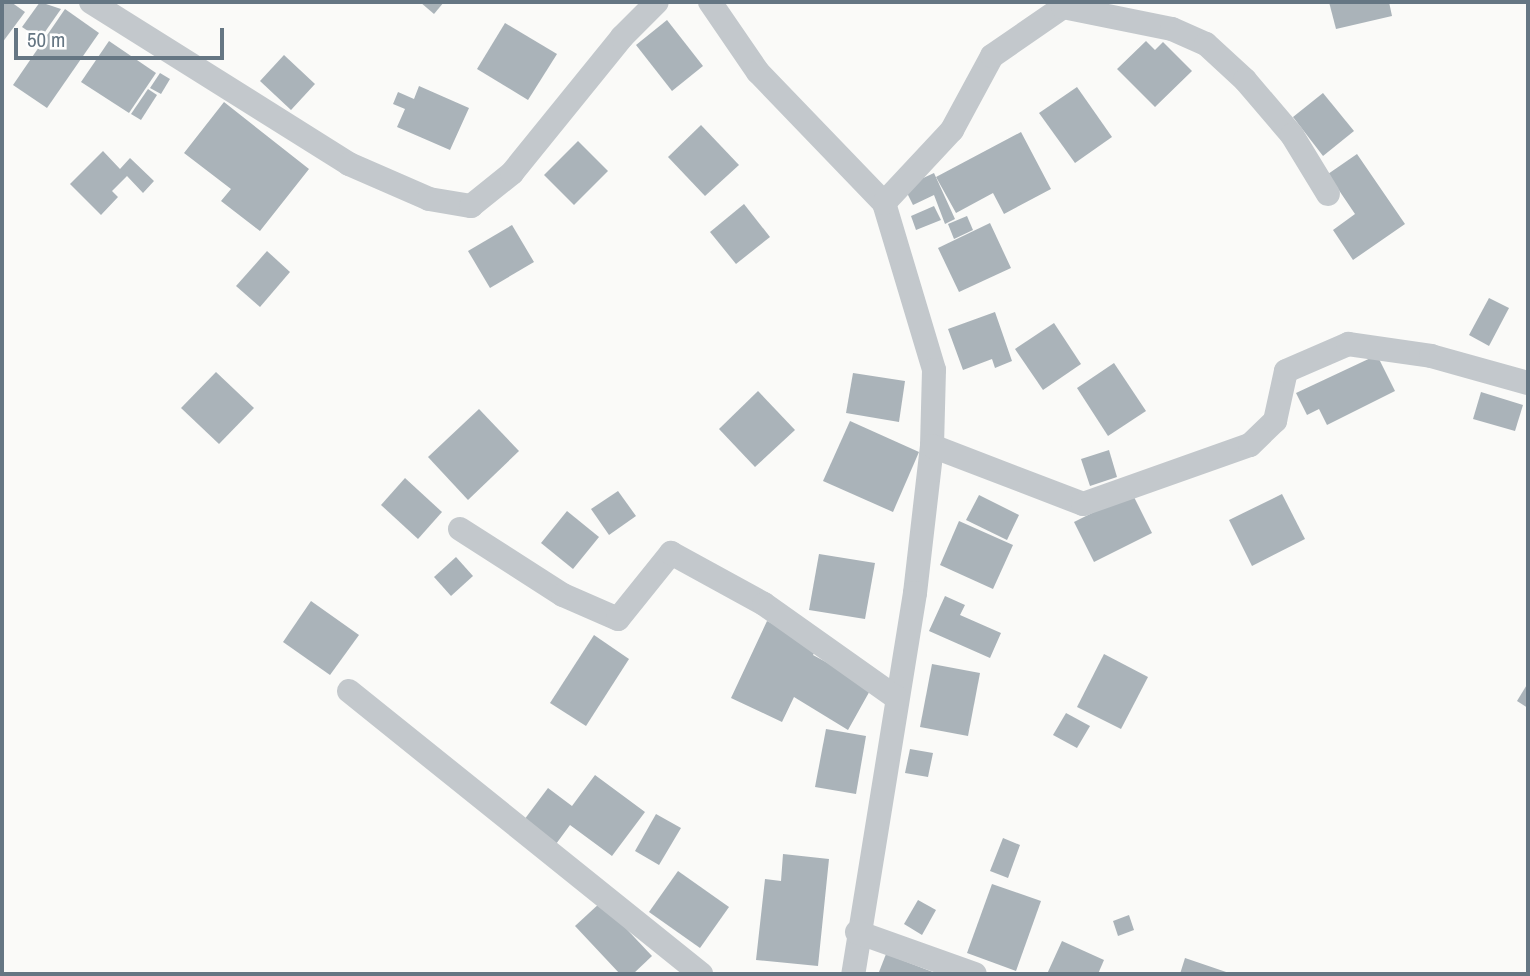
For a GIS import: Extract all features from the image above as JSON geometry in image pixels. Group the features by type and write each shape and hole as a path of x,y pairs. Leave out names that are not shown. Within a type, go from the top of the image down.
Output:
{"street":[{"path":"91,2 349,164 429,199 471,205 512,173 622,37 657,2"},
{"path":"710,2 758,72 884,202 934,370 932,446 915,593 857,932 853,974"},
{"path":"884,202 952,130 992,56 1063,7 1172,29 1206,44 1245,80 1292,135 1328,194"},
{"path":"932,446 1083,504 1250,445 1275,421 1286,371 1348,344 1431,356 1528,383"},
{"path":"460,529 563,595 618,619 671,553 764,604 897,698"},
{"path":"348,691 701,974"},
{"path":"857,932 975,974"}],"building":[{"path":"2,2 11,2 25,12 2,43"},
{"path":"40,2 61,9 40,39 22,27"},
{"path":"420,2 444,2 434,14"},
{"path":"1329,2 1389,2 1392,16 1336,29"},
{"path":"65,9 99,33 47,108 13,85"},
{"path":"667,20 703,66 672,91 636,45"},
{"path":"505,23 557,54 528,100 477,69"},
{"path":"109,41 156,73 129,113 81,82"},
{"path":"1146,41 1155,50 1163,42 1192,71 1155,107 1117,69"},
{"path":"284,55 315,84 291,110 260,81"},
{"path":"160,73 170,79 161,94 150,88"},
{"path":"419,86 469,108 450,150 397,127 405,109 393,104 398,92 414,99"},
{"path":"1077,87 1112,137 1075,163 1039,113"},
{"path":"148,89 157,95 141,120 131,114"},
{"path":"1323,93 1354,131 1323,156 1293,117"},
{"path":"224,102 309,169 260,231 221,201 231,189 184,153"},
{"path":"701,125 739,165 705,196 668,157"},
{"path":"1021,132 1051,189 1004,214 993,193 956,213 936,177"},
{"path":"578,141 608,171 574,205 544,175"},
{"path":"103,151 120,169 130,158 154,181 143,193 127,176 112,191 118,197 101,215 70,184"},
{"path":"1357,154 1405,224 1353,260 1333,230 1355,214 1328,174"},
{"path":"934,173 955,219 945,224 934,195 913,205 904,187"},
{"path":"744,204 770,237 736,264 710,232"},
{"path":"934,206 941,220 916,230 911,216"},
{"path":"967,216 973,230 954,239 948,224"},
{"path":"990,223 1011,268 959,292 938,248"},
{"path":"512,225 534,262 490,288 468,251"},
{"path":"267,251 290,272 260,307 236,286"},
{"path":"1489,298 1509,308 1489,346 1469,335"},
{"path":"995,312 1012,361 995,368 992,359 963,370 948,329"},
{"path":"1054,323 1081,364 1043,390 1015,349"},
{"path":"1377,355 1395,391 1327,425 1319,409 1307,415 1296,393"},
{"path":"1114,363 1146,411 1108,436 1077,388"},
{"path":"216,372 254,408 219,444 181,408"},
{"path":"853,373 905,381 899,422 846,413"},
{"path":"758,391 795,430 755,467 719,429"},
{"path":"1481,392 1523,405 1515,431 1473,419"},
{"path":"479,409 519,451 468,500 428,457"},
{"path":"850,421 919,452 893,512 823,481"},
{"path":"1109,450 1117,477 1090,486 1081,459"},
{"path":"405,478 442,512 418,539 381,505"},
{"path":"618,491 636,516 609,535 591,509"},
{"path":"1132,493 1152,533 1094,562 1074,522"},
{"path":"1282,494 1305,539 1252,566 1229,520"},
{"path":"979,495 1019,515 1007,540 966,520"},
{"path":"567,511 599,537 573,569 541,543"},
{"path":"959,521 1013,545 993,589 940,565"},
{"path":"819,554 875,563 865,619 809,610"},
{"path":"456,557 473,576 451,596 434,577"},
{"path":"945,596 965,605 960,615 1001,633 990,658 929,631"},
{"path":"311,601 359,635 330,675 283,642"},
{"path":"767,621 818,646 813,655 872,687 848,730 794,697 782,722 731,698"},
{"path":"594,635 629,659 586,726 550,703"},
{"path":"1104,654 1148,677 1121,729 1077,707"},
{"path":"932,664 980,673 968,736 920,727"},
{"path":"1528,683 1528,708 1517,701"},
{"path":"1066,713 1090,726 1077,748 1053,735"},
{"path":"826,729 866,736 856,794 815,787"},
{"path":"910,749 933,753 928,777 905,773"},
{"path":"595,775 645,812 612,856 570,825 556,844 524,820 548,788 572,806"},
{"path":"656,814 681,828 659,865 635,851"},
{"path":"1003,838 1020,845 1008,878 990,871"},
{"path":"783,854 829,859 818,966 756,960 765,879 781,881"},
{"path":"678,871 729,907 700,948 649,912"},
{"path":"992,884 1041,901 1016,971 967,953"},
{"path":"918,900 936,910 922,935 904,924"},
{"path":"601,902 652,956 633,974 620,974 575,926"},
{"path":"1129,915 1134,930 1118,936 1113,921"},
{"path":"1062,941 1104,960 1098,974 1047,974"},
{"path":"886,954 938,974 879,972"},
{"path":"1185,958 1232,974 1180,974"}]}
